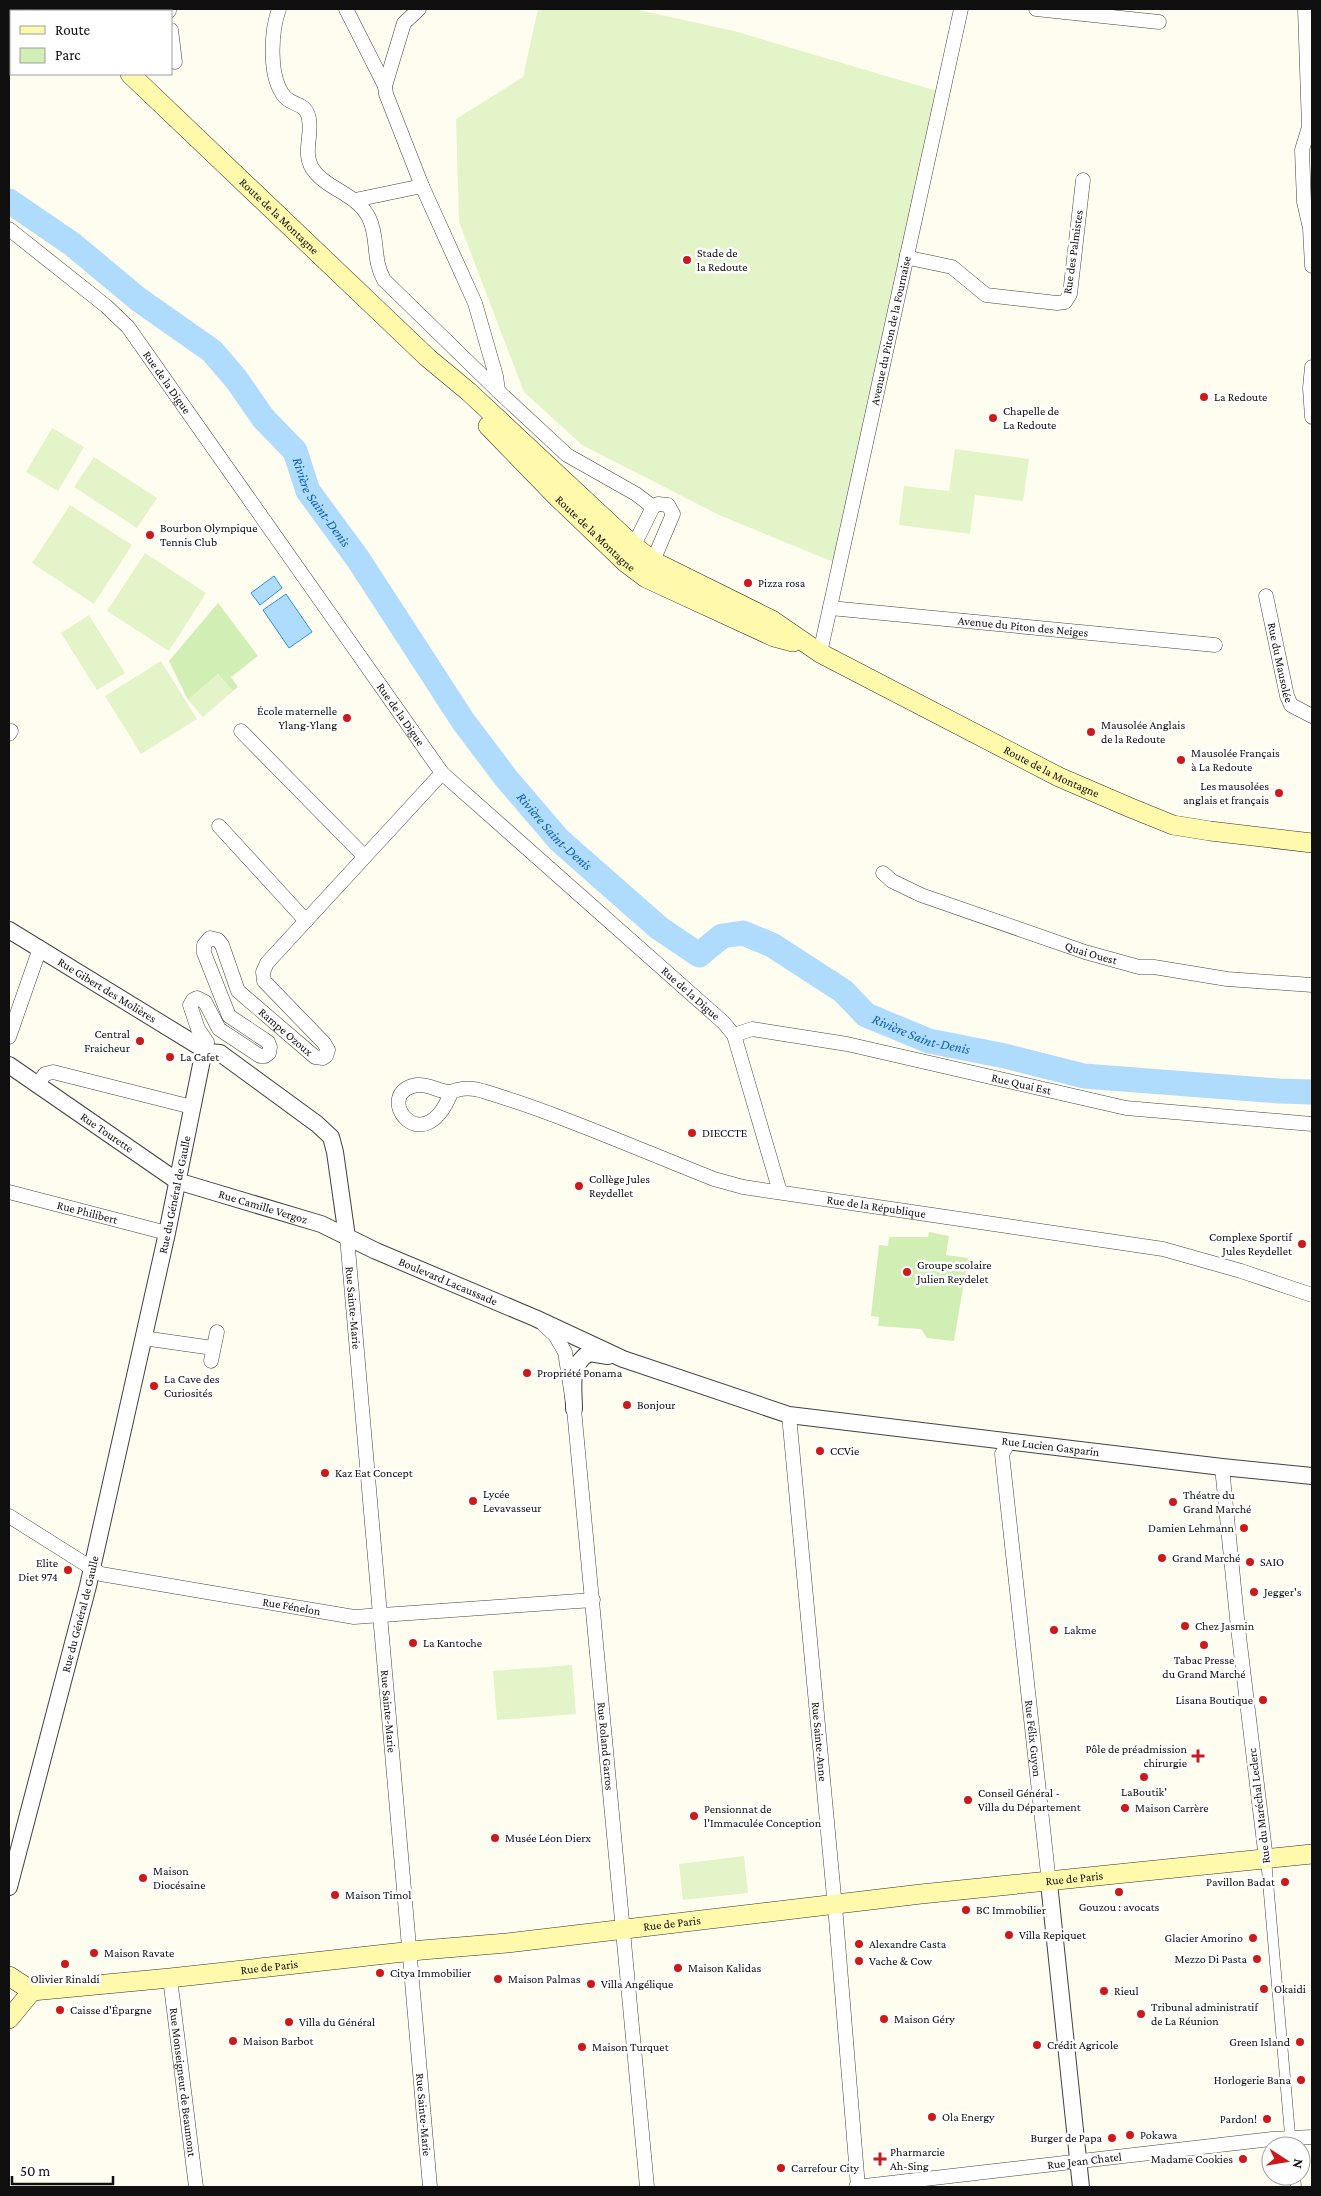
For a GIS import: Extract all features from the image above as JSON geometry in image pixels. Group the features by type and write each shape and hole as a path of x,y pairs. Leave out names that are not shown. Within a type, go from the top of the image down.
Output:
{"main road":[{"name":"Route de la Montagne","path":"131,75 428,358 469,392 634,546 650,569"},
{"name":"Route de la Montagne","path":"428,358 491,429 556,496 626,563 650,569 772,620 814,650 1059,777 1131,808 1173,824 1210,831 1312,843"},
{"name":"Rue de Paris","path":"32,1991 506,1943 835,1905 1312,1854"},
{"path":"9,1976 32,1991 9,2019"}],"street":[{"path":"279,9 272,33 275,78 278,89 286,99 305,109 309,116 308,150 312,168 320,176 355,200 369,218 373,230 378,269 384,280 567,455 636,494 653,507"},
{"path":"385,86 404,23 419,9"},
{"name":"Avenue du Piton de la Fournaise","path":"814,650 830,608 961,9"},
{"path":"1036,9 1159,22"},
{"path":"1305,9 1309,25 1309,127 1302,150 1304,202 1310,228 1312,266"},
{"path":"348,10 385,86 388,103 422,186 475,303 496,376 498,390"},
{"path":"172,38 175,62"},
{"name":"Rue des Palmistes","path":"907,255 914,259 952,267 986,295 1057,303 1065,302 1070,294 1083,180"},
{"path":"355,200 422,186"},
{"name":"Rue de la Digue","path":"9,229 106,306 128,327 442,773 723,1022 734,1035 780,1192"},
{"path":"1312,367 1310,388 1312,417"},
{"path":"626,563 653,507 662,503 671,508 672,514 650,569"},
{"name":"Rue du Mausolée","path":"1266,596 1291,705 1312,716"},
{"name":"Avenue du Piton des Neiges","path":"830,608 1215,645"},
{"path":"241,731 364,856"},
{"name":"Rampe Ozoux","path":"204,1050 207,1042 195,1022 190,1005 192,1000 197,998 206,1002 219,1029 260,1056 265,1056 269,1053 270,1047 268,1042 229,1016 204,953 204,945 210,938 218,940 222,944 238,991 315,1057 323,1058 326,1056 328,1050 324,1043 264,980 263,972 267,963 442,773"},
{"path":"219,826 306,921"},
{"name":"Quai Ouest","path":"883,873 892,881 921,896 1066,946 1139,967 1154,967 1227,979 1312,985"},
{"name":"Rue Gibert des Molières","path":"9,930 204,1050"},
{"path":"9,1037 40,948"},
{"name":"Rue Quai Est","path":"734,1035 752,1029 847,1044 1126,1108 1312,1124"},
{"path":"204,1050 220,1053 317,1124 331,1137 335,1152 346,1237"},
{"name":"Rue du Général de Gaulle","path":"9,1887 92,1570 167,1233 204,1050"},
{"name":"Rue Tourette","path":"9,1065 177,1181"},
{"path":"37,1084 45,1074 53,1072 192,1107"},
{"name":"Rue de la République","path":"451,1093 468,1087 476,1088 521,1102 714,1180 743,1187 1163,1249 1241,1271 1312,1295"},
{"name":"Rue Camille Vergoz","path":"177,1181 321,1224 346,1237"},
{"name":"Rue Philibert","path":"9,1192 167,1233"},
{"path":"321,1224 333,1224 344,1219"},
{"name":"Boulevard Lacaussade","path":"346,1237 623,1358 789,1415"},
{"name":"Rue Sainte-Marie","path":"346,1237 430,2187"},
{"name":"Rue Roland Garros","path":"535,1318 555,1335 562,1345 574,1410 647,2187"},
{"path":"143,1338 212,1354 217,1332"},
{"path":"574,1410 574,1370 577,1362 589,1353 623,1358"},
{"name":"Rue Lucien Gasparin","path":"789,1415 1312,1476"},
{"name":"Rue Sainte-Anne","path":"789,1415 835,1905 857,2187"},
{"name":"Rue Félix Guyon","path":"1009,1442 1002,1454 1081,2187"},
{"name":"Rue du Maréchal Leclerc","path":"1222,1467 1238,1628 1266,1859 1290,2136"},
{"name":"Rue Fénelon","path":"9,1516 92,1570 118,1578 354,1617 593,1600"},
{"name":"Rue Monseigneur de Beaumont","path":"170,1978 196,2187"},
{"name":"Rue Jean Chatel","path":"857,2187 1261,2140"}],"green space":[{"name":"Stade de la Redoute","path":"538,9 634,9 734,31 937,91 836,563 719,515 582,445 524,392 459,222 456,119 523,77"},
{"path":"52,428 84,447 58,491 26,472"},
{"path":"955,449 1029,459 1023,501 975,495 970,534 899,525 904,486 949,491"},
{"path":"94,457 157,498 137,528 74,487"},
{"path":"70,505 132,545 94,604 32,563"},
{"path":"145,553 206,593 169,651 107,611"},
{"path":"218,603 258,656 231,677 238,687 233,691 218,674 188,700 169,661"},
{"path":"89,615 125,673 97,690 61,633"},
{"path":"161,661 197,719 141,754 105,696"},
{"path":"218,674 233,691 203,717 188,700"},
{"path":"929,1232 949,1236 946,1255 968,1258 954,1341 927,1338 921,1329 878,1326 879,1317 871,1316 879,1245 888,1246 889,1237 928,1237"},
{"path":"572,1665 576,1714 497,1720 493,1671"},
{"path":"744,1856 748,1893 683,1900 679,1864"}],"water":[{"path":"274,576 282,588 260,605 251,593"},
{"path":"286,594 312,632 289,648 263,610"}],"waterway":[{"name":"Rivière Saint-Denis","path":"9,201 72,244 138,299 212,351 236,379 263,418 295,451 308,491 358,559 463,721 506,778 559,840 659,928 699,955 722,936 743,933 772,945 843,991 866,1015 929,1041 1005,1056 1084,1076 1312,1092"}],"place":[{"name":"Stade de la Redoute","path":"687,260"},
{"name":"La Redoute","path":"1204,397"},
{"name":"Chapelle de La Redoute","path":"993,418"},
{"name":"Bourbon Olympique Tennis Club","path":"150,535"},
{"name":"Pizza rosa","path":"748,583"},
{"name":"École maternelle Ylang-Ylang","path":"347,718"},
{"name":"Mausolée Anglais de la Redoute","path":"1091,732"},
{"name":"Mausolée Français à La Redoute","path":"1181,760"},
{"name":"Les mausolées anglais et français","path":"1279,793"},
{"name":"Central Fraicheur","path":"140,1041"},
{"name":"La Cafet","path":"170,1057"},
{"name":"DIECCTE","path":"692,1133"},
{"name":"Collège Jules Reydellet","path":"579,1186"},
{"name":"Complexe Sportif Jules Reydellet","path":"1302,1244"},
{"name":"Groupe scolaire Julien Reydelet","path":"907,1272"},
{"name":"Propriété Ponama","path":"527,1373"},
{"name":"La Cave des Curiosités","path":"154,1386"},
{"name":"Bonjour","path":"627,1405"},
{"name":"CCVie","path":"820,1451"},
{"name":"Kaz Eat Concept","path":"325,1473"},
{"name":"Lycée Levavasseur","path":"473,1501"},
{"name":"Théatre du Grand Marché","path":"1173,1502"},
{"name":"Damien Lehmann","path":"1244,1528"},
{"name":"Grand Marché","path":"1162,1558"},
{"name":"SAIO","path":"1250,1562"},
{"name":"Elite Diet 974","path":"68,1570"},
{"name":"Jegger's","path":"1254,1592"},
{"name":"Chez Jasmin","path":"1185,1626"},
{"name":"Lakme","path":"1054,1630"},
{"name":"La Kantoche","path":"413,1643"},
{"name":"Tabac Presse du Grand Marché","path":"1204,1645"},
{"name":"Lisana Boutique","path":"1263,1700"},
{"name":"Pôle de préadmission chirurgie","path":"1198,1756"},
{"name":"LaBoutik'","path":"1144,1777"},
{"name":"Conseil Général - Villa du Département","path":"968,1800"},
{"name":"Maison Carrère","path":"1125,1808"},
{"name":"Pensionnat de l'Immaculée Conception","path":"694,1816"},
{"name":"Musée Léon Dierx","path":"495,1838"},
{"name":"Maison Diocésaine","path":"143,1878"},
{"name":"Pavillon Badat","path":"1285,1882"},
{"name":"Gouzou : avocats","path":"1119,1892"},
{"name":"Maison Timol","path":"335,1895"},
{"name":"BC Immobilier","path":"966,1910"},
{"name":"Villa Repiquet","path":"1009,1935"},
{"name":"Glacier Amorino","path":"1253,1938"},
{"name":"Alexandre Casta","path":"859,1944"},
{"name":"Maison Ravate","path":"94,1953"},
{"name":"Mezzo Di Pasta","path":"1257,1959"},
{"name":"Vache & Cow","path":"859,1961"},
{"name":"Olivier Rinaldi","path":"65,1964"},
{"name":"Maison Kalidas","path":"678,1968"},
{"name":"Citya Immobilier","path":"380,1973"},
{"name":"Maison Palmas","path":"498,1979"},
{"name":"Villa Angélique","path":"591,1984"},
{"name":"Okaidi","path":"1264,1989"},
{"name":"Rieul","path":"1104,1991"},
{"name":"Caisse d'Épargne","path":"60,2010"},
{"name":"Tribunal administratif de La Réunion","path":"1141,2014"},
{"name":"Maison Géry","path":"884,2019"},
{"name":"Villa du Général","path":"289,2022"},
{"name":"Maison Barbot","path":"233,2041"},
{"name":"Green Island","path":"1300,2042"},
{"name":"Crédit Agricole","path":"1037,2045"},
{"name":"Maison Turquet","path":"582,2047"},
{"name":"Horlogerie Bana","path":"1301,2080"},
{"name":"Ola Energy","path":"932,2117"},
{"name":"Pardon!","path":"1267,2119"},
{"name":"Pokawa","path":"1130,2135"},
{"name":"Burger de Papa","path":"1112,2138"},
{"name":"Pharmarcie Ah-Sing","path":"880,2159"},
{"name":"Madame Cookies","path":"1243,2159"},
{"name":"Carrefour City","path":"781,2168"}]}
